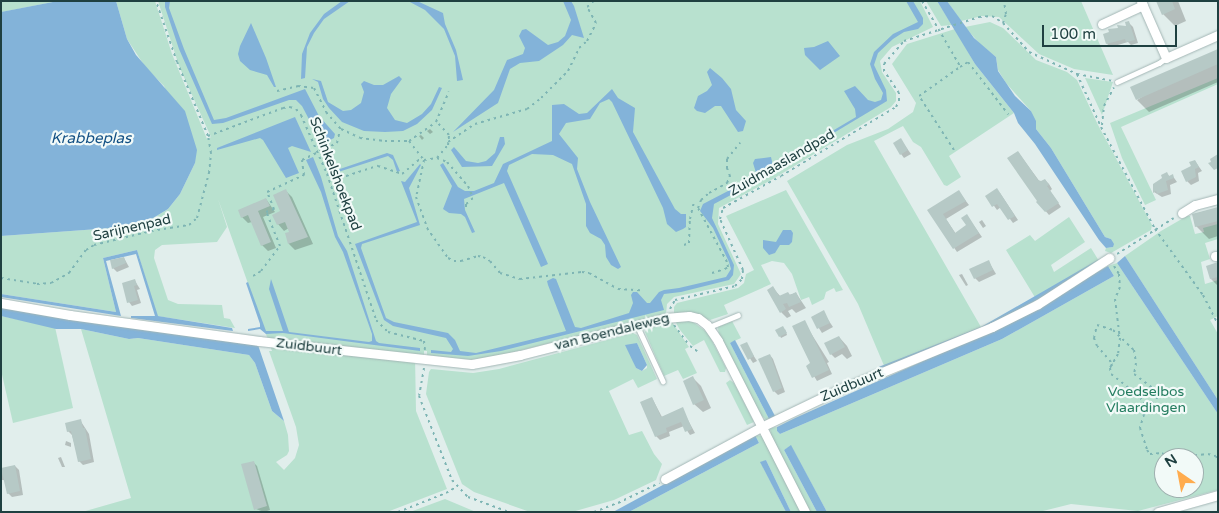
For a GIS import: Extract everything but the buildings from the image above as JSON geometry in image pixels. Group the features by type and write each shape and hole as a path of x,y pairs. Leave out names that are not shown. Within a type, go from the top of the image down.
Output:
{"street":[{"path":"1102,24 1142,3 1166,58 1218,35"},
{"path":"1182,213 1195,205 1218,199"},
{"name":"Zuidbuurt","path":"665,479 761,426 836,391 992,327 1038,304 1109,258"},
{"name":"Zuidbuurt","path":"1,303 70,315 259,341 425,360"},
{"name":"van Boendaleweg","path":"425,360 472,364 520,355 672,317 689,316 698,318 709,327"},
{"path":"709,327 805,512"},
{"path":"1158,512 1218,495"}],"lane":[{"path":"1117,82 1159,64 1166,58"},
{"path":"709,327 738,315"},
{"path":"637,325 662,380"}],"path":[{"path":"156,1 208,136"},
{"path":"437,158 448,142 475,124 527,109 568,71 579,48 587,41 596,23 587,7 594,1"},
{"path":"922,1 960,67"},
{"path":"1003,23 1006,14 1004,1"},
{"path":"938,30 992,16 1003,23 1030,52 1077,74 1117,82 1104,106 1101,127"},
{"name":"Zuidmaaslandpad","path":"672,317 670,309 675,300 735,286 742,279 743,270 720,219 723,208 781,176 896,107 899,101 899,93 884,71 884,64 904,41 938,30"},
{"path":"954,150 919,96 960,67 968,62 1008,114"},
{"path":"1077,74 1101,127 1155,229 1203,295 1218,324"},
{"path":"277,92 298,86 314,88 326,112 341,129 360,138 409,141 436,122 449,92"},
{"name":"Schinkelshoekpad","path":"208,136 290,107 296,109 301,115 327,174 376,320 388,332 424,341 425,360"},
{"path":"436,122 449,135 448,142"},
{"path":"253,276 261,270 280,246 266,212 274,209 267,192 304,175 302,160 338,143 341,129"},
{"name":"Sarijnenpad","path":"1,278 37,284 52,283 69,273 86,250 94,245 150,231 189,225 194,222 197,218 209,173 211,152 208,136"},
{"path":"409,141 424,160 416,197 427,228 448,258 454,261 461,261 478,256 483,257 490,261 500,273 520,279 582,272 589,273 618,289 640,290"},
{"path":"712,273 728,267 727,262 698,208 701,200 727,183 730,176 727,168 727,159 740,142"},
{"path":"327,174 340,178 378,166 402,174 422,157"},
{"path":"424,160 437,158 447,162 468,186 473,198 466,204 466,209"},
{"path":"684,245 689,243 690,219 694,201"},
{"path":"1146,408 1140,397 1111,374 1112,366 1118,354 1120,338 1115,299 1120,287 1119,274 1109,258 1182,213"},
{"path":"672,317 675,327 690,346 697,351"},
{"path":"1112,366 1111,362 1096,346 1094,338 1096,325 1108,327 1131,345 1134,350 1136,363 1134,374 1159,393 1158,397 1146,408 1140,428 1150,454 1162,453 1169,458 1208,454 1216,456 1218,461"},
{"path":"425,360 419,396 443,462 456,487 468,496 509,512"},
{"path":"594,512 618,503 665,479"},
{"path":"398,512 446,493 456,487"}],"green space":[{"path":"1,1 58,1 2,12"},
{"path":"116,1 155,1 172,54 207,139 211,137 179,66 158,1 920,1 933,27 892,47 880,61 882,72 896,93 896,101 891,107 773,179 719,208 718,224 741,274 734,284 674,297 667,304 666,314 502,355 476,360 427,356 427,351 424,351 424,355 415,356 416,411 447,489 387,512 82,512 131,498 81,329 129,339 138,338 249,355 255,363 272,411 284,421 288,435 289,451 287,455 276,462 284,470 295,458 299,445 296,427 269,351 272,351 218,199 227,227 217,242 162,245 155,250 154,258 168,300 178,304 222,305 224,318 230,319 235,328 157,316 137,250 103,258 116,312 1,294 1,236 140,226 168,209 180,194 195,163 164,86 146,68 127,39"},
{"path":"926,1 937,1 952,25 941,26"},
{"path":"947,1 1081,1 1113,75 1074,69 1039,54 999,17 982,16 961,21"},
{"path":"990,22 1003,28 1036,60 1067,72 1077,80 1098,125 1152,225 1151,230 1111,253 1105,251 1106,248 1113,247 1111,239 1105,237 1051,148 1036,129 1031,111 1006,83 998,70 996,57 980,44 965,27"},
{"path":"955,29 975,64 1014,113 949,156 961,177 947,186 944,185 921,147 913,142 903,126 874,141 981,327 885,368 858,304 787,181 847,145 888,129 913,112 916,103 892,64 907,44"},
{"path":"1085,78 1113,82 1102,115"},
{"path":"1218,78 1218,84 1121,127 1156,200 1145,205 1122,158 1110,123"},
{"path":"786,190 843,290 836,292 834,288 826,292 824,299 812,305 809,297 801,300 792,274 784,263 772,261 761,265 771,284 724,305 728,314 710,320 689,312 674,313 674,307 677,303 738,288 744,283 746,274 754,270 726,216"},
{"path":"1187,216 1190,216 1195,234 1204,232 1203,228 1218,224 1218,239 1205,243 1210,259 1201,262 1205,284 1218,280 1218,316 1210,320 1218,334 1218,400 1125,256"},
{"path":"1069,217 1085,242 1051,265 1054,272 1091,248 1099,261 1036,299 1006,250 1030,235 1035,241"},
{"name":"Voedselbos Vlaardingen","path":"1117,263 1218,414 1218,490 1204,494 1204,448 1154,448 1154,498 1188,498 1138,511 1071,504 1039,512 827,512 791,446 784,450 817,512 809,512 771,437 770,428 777,427 777,431 780,434 1002,339 1114,276 1108,266"},
{"path":"1,316 55,327 73,408 13,423 1,370"},
{"path":"675,321 693,322 708,333 726,368 725,372 720,372 704,340 693,346 680,330"},
{"path":"732,321 741,338 730,343 769,419 766,420 761,415 719,336 718,327"},
{"path":"672,322 689,347 685,349 697,373 683,379 678,370 664,376 645,332 647,329"},
{"path":"633,333 637,335 657,379 638,388 633,379 609,391 629,435 642,431 654,454 662,464 656,480 614,500 572,512 530,512 474,492 462,484 426,394 429,372 431,369 473,373 499,369","holes":["637,343 647,368 642,371 636,368 630,352"]},
{"path":"730,380 734,383 754,422 747,425 726,383"},
{"path":"755,435 762,436 801,512 791,512 766,460 761,463 786,512 629,512 759,443"},
{"path":"445,499 476,512 410,512"}],"water":[{"name":"Krabbeplas","path":"58,1 116,1 127,39 136,55 185,111 197,150 195,163 180,194 168,209 140,226 1,236 1,12"},
{"path":"165,1 170,1 169,8 184,49 214,120 226,118 305,89 319,116 335,134 334,138 322,144 302,106 296,100 289,100 223,123 212,124 179,49 165,7"},
{"path":"342,1 350,1 324,19 314,33 307,47 305,78 301,79 302,54 310,33 324,14"},
{"path":"408,1 417,1 443,13 445,24 456,50 463,80 457,81 455,56 444,29 425,10"},
{"path":"563,1 571,1 574,6 584,38 572,35 563,45 539,61 520,63 510,69 498,103 453,132 494,90 507,60 523,54 525,48 519,36 522,30 526,29 548,45 558,42 565,36 571,20"},
{"path":"906,1 913,1 923,18 923,24 918,29 904,32 893,39 878,53 874,65 886,90 887,101 777,167 770,174 714,204 712,218 734,265 733,275 729,280 681,292 664,294 661,300 664,310 501,351 468,356 431,353 431,350 451,352 453,349 446,338 393,326 384,320 355,244 417,222 401,181 405,182 420,164 409,188 420,225 362,244 361,248 386,318 394,322 448,333 455,340 460,351 476,353 566,331 547,281 553,278 556,279 575,327 581,328 629,313 633,303 631,295 633,292 637,292 647,303 650,303 659,292 664,290 726,277 731,269 729,262 713,228 700,211 703,204 757,176 753,163 755,159 771,157 773,166 856,117 855,109 844,91 855,86 868,100 875,102 881,100 883,93 875,79 870,64 874,52 893,34 918,22"},
{"path":"937,1 947,1 974,38 996,57 998,71 1015,96 1031,111 1036,121 1036,129 1051,148 1105,237 1111,239 1114,244 1113,247 1106,248 1099,240 1035,144 1018,123 1014,113 975,64"},
{"path":"251,23 276,87 274,87 267,75 250,70 240,61 238,54 240,46"},
{"path":"828,41 840,56 820,70 805,55 804,48 814,47"},
{"path":"710,68 731,89 736,110 746,121 743,131 738,132 721,106 715,106 705,113 694,108 698,96 707,91 712,85 707,72"},
{"path":"399,76 402,79 391,94 387,108 395,120 407,123 422,114 431,104 439,87 442,88 432,110 417,124 403,131 385,132 364,131 342,122 323,99 318,82 312,79 321,81 328,102 343,111 351,110 361,103 364,92 361,84 364,81 374,85 383,85"},
{"path":"612,89 618,98 635,108 633,132 675,209 681,214 686,214 686,227 676,232 667,224 663,208 609,99 600,103 590,119 566,123 559,134 578,158 577,169 590,202 621,267 618,269 611,265 606,257 605,245 601,239 590,233 586,226 586,204 572,164 553,155 532,154 509,165 507,171 548,264 541,267 504,183 464,199 465,210 475,232 472,233 465,217 461,214 449,213 443,209 452,186 440,165 443,163 458,187 465,191 474,191 494,183 503,164 552,141 552,105 564,104 579,114 587,113"},
{"path":"295,117 311,152 292,146 288,148 299,173 286,178 260,138 217,150 217,148"},
{"path":"500,137 504,137 505,144 492,166 462,167 451,150 454,147 466,161 478,163 486,161 495,153"},
{"path":"327,153 333,167 337,170 387,153 393,155 400,171 397,172 393,160 388,156 332,174 323,154"},
{"path":"313,157 321,177 338,236 347,251 376,341 379,343 420,348 420,351 283,333 266,334 260,329 248,331 248,329 260,327 260,324 246,283 248,282 266,331 283,331 269,289 271,279 289,332 372,341 372,334 343,252 335,237 321,192 306,160"},
{"path":"783,230 791,230 793,233 792,242 789,245 780,245 775,253 769,255 763,248 763,240 776,242"},
{"path":"137,250 158,316 232,328 233,331 131,318 131,316 155,316 136,254 106,261 121,316 1,297 1,294 116,312 103,258"},
{"path":"1125,256 1218,400 1218,414 1117,263"},
{"path":"1101,258 1042,297 989,326 881,369 876,368 981,327"},
{"path":"1108,266 1114,276 1002,339 780,434 777,431 777,427 795,418 1002,326"},
{"path":"1,307 258,345 284,421 272,411 255,363 249,355 138,338 129,339 81,329 56,329 1,316"},
{"path":"735,340 775,416 769,419 730,343"},
{"path":"637,343 647,365 642,371 636,368 625,345"},
{"path":"755,435 759,443 629,512 613,512"},
{"path":"791,445 827,512 817,512 784,450"},
{"path":"766,460 791,512 786,512 760,462"}]}
